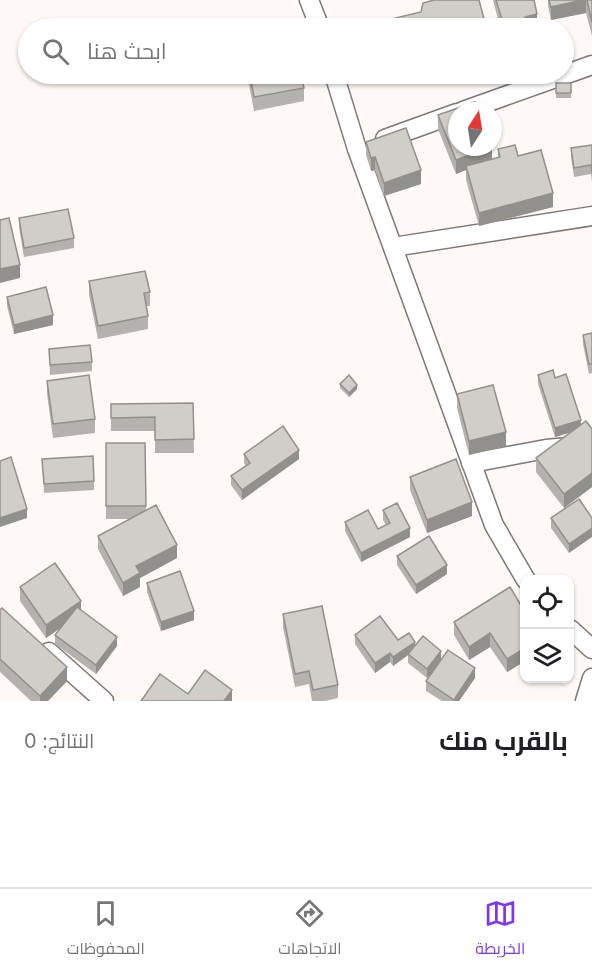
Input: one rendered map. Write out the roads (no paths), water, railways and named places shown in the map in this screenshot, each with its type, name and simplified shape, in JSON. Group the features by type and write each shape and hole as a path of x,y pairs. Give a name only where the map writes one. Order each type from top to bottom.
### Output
{"street":[{"path":"309,0 316,18"},
{"path":"574,71 592,65"},
{"path":"337,84 357,149 494,525 524,575"},
{"path":"488,102 539,84"},
{"path":"357,149 448,116"},
{"path":"393,248 592,216"},
{"path":"471,463 546,448 592,445"},
{"path":"574,633 592,649"},
{"path":"38,643 104,701"},
{"path":"585,701 592,678"},
{"path":"585,701 592,697"}]}
